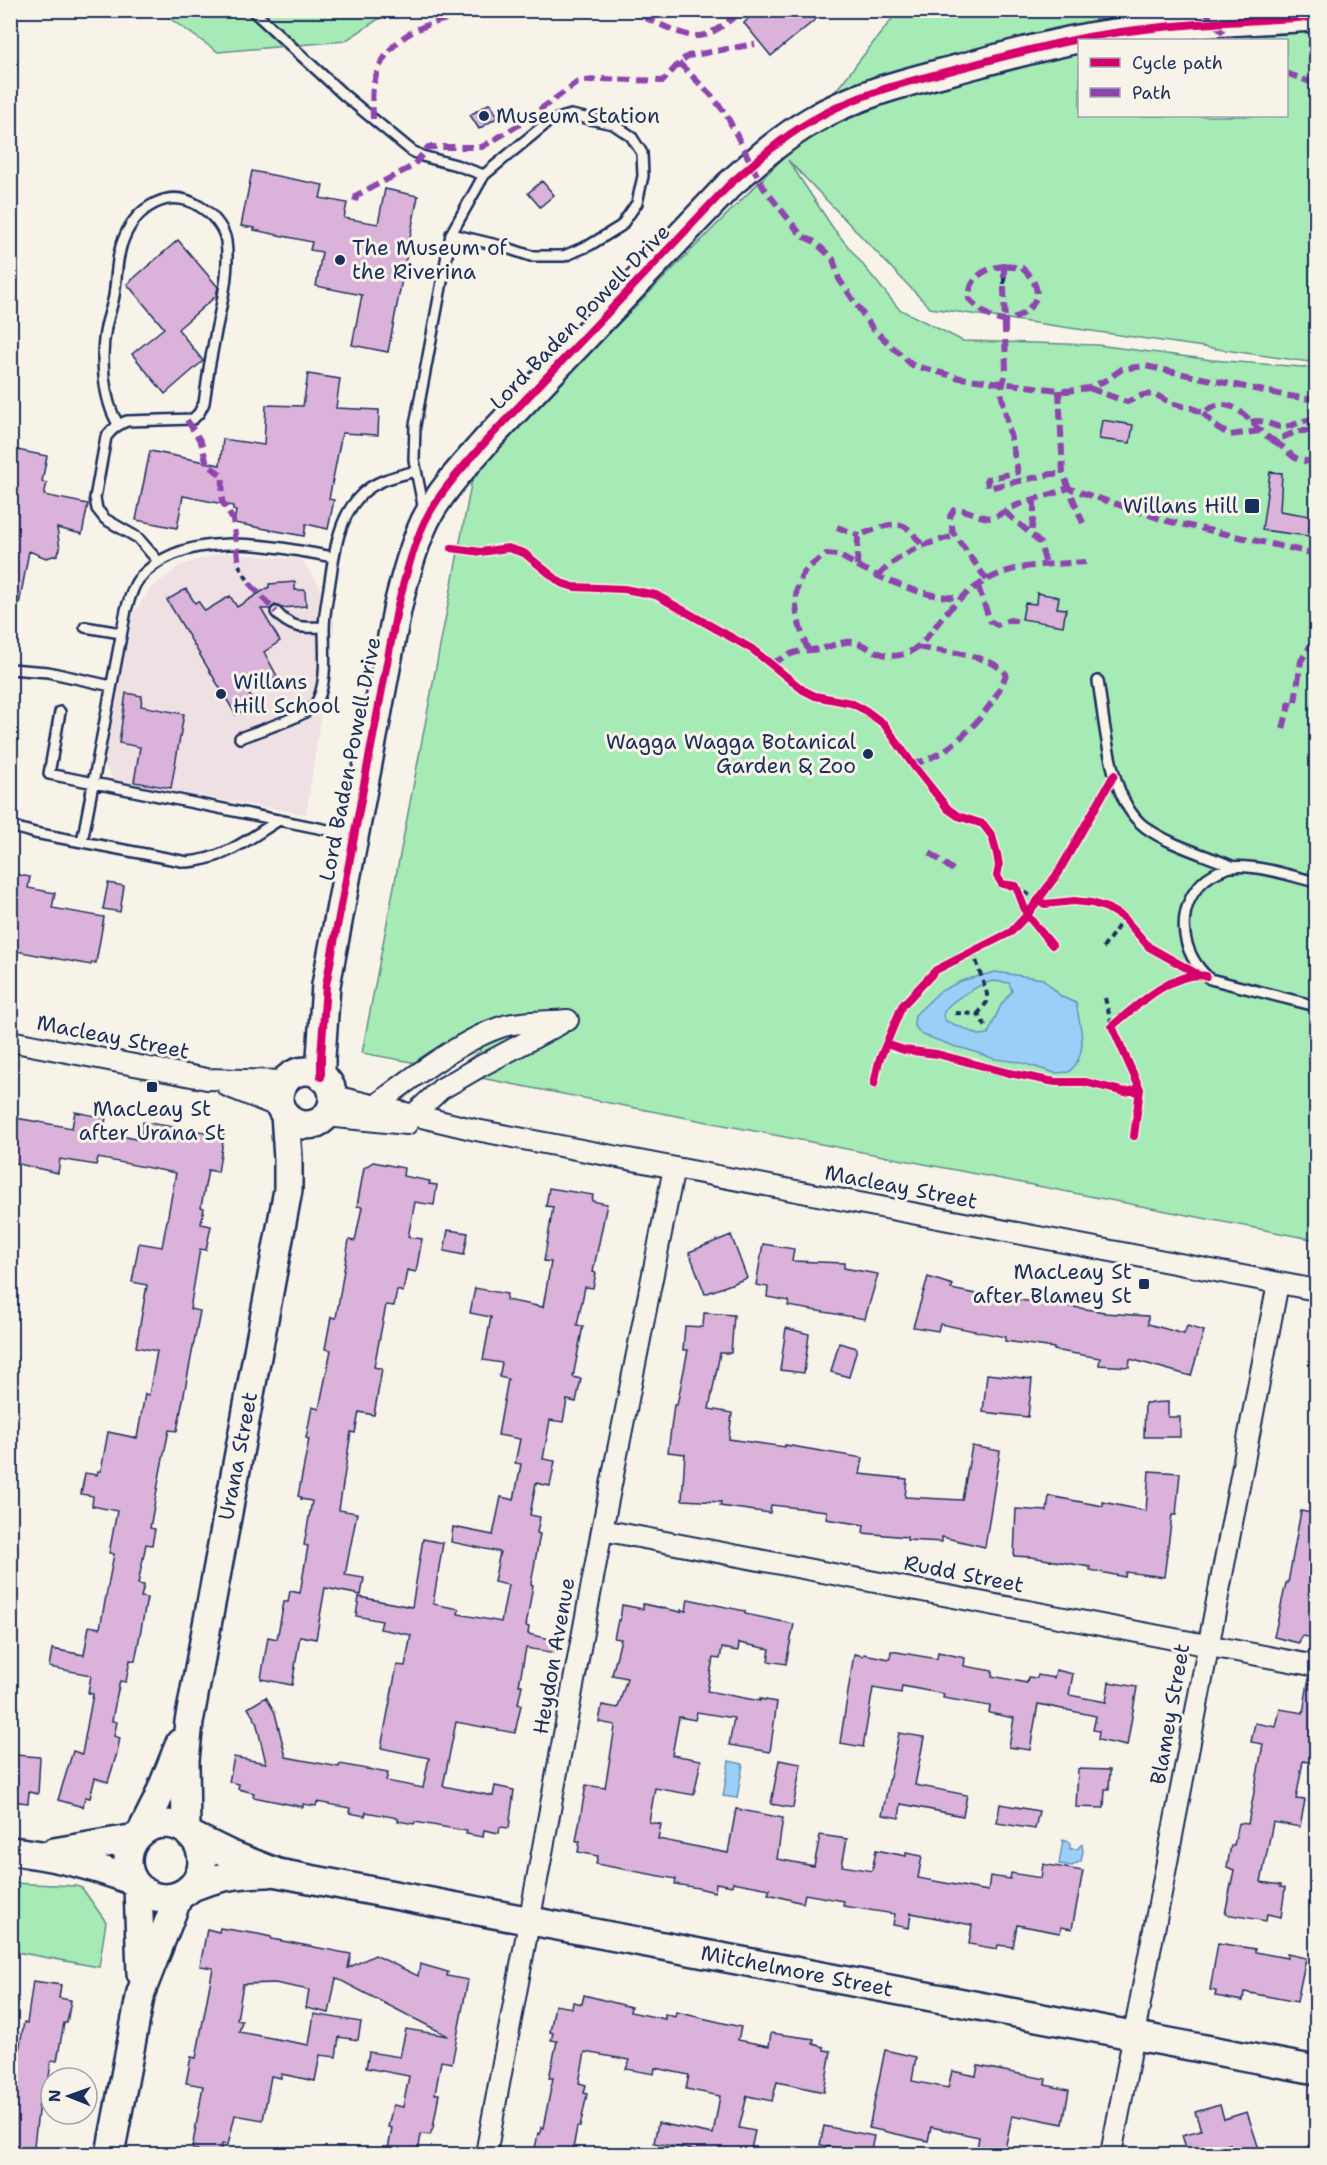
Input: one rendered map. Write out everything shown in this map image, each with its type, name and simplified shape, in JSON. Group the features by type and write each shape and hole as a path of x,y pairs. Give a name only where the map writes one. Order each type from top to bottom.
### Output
{"street":[{"name":"Lord Baden Powell Drive","path":"1083,39 1192,24 1317,17"},
{"name":"Lord Baden Powell Drive","path":"324,1103 321,1057 326,985 397,610 407,568 426,520 454,477 729,185 770,147 812,120 860,97 1038,48 1078,40"},
{"name":"Lord Baden Powell Drive","path":"288,1078 326,985"},
{"path":"375,1106 459,1047 489,1032 505,1025 568,1020 478,1066 441,1089 413,1115"},
{"name":"Macleay Street","path":"10,1041 207,1079 288,1078"},
{"path":"299,1072 312,1072 324,1103 300,1124 284,1111 279,1093 288,1078 299,1072"},
{"name":"Macleay Street","path":"207,1079 284,1111"},
{"name":"Macleay Street","path":"324,1103 375,1106 476,1130"},
{"name":"Macleay Street","path":"324,1103 1317,1290"},
{"name":"Urana Street","path":"288,1190 324,1103"},
{"name":"Urana Street","path":"188,1833 185,1760 189,1722 288,1190 284,1111"},
{"name":"Heydon Avenue","path":"486,2154 602,1530 674,1168"},
{"name":"Blamey Street","path":"1111,2154 1278,1283"},
{"name":"Rudd Street","path":"602,1530 1317,1666"},
{"name":"Urana Street","path":"139,1836 157,1801 189,1722"},
{"path":"110,2154 141,1992 141,1953 136,1884 128,1862 129,1852 139,1836 150,1827 161,1825 178,1827 188,1833 200,1851 202,1862 199,1873 185,1891 141,1992"},
{"name":"Mitchelmore Street","path":"188,1833 229,1854 278,1873 1317,2070"},
{"path":"23,1852 70,1850 139,1836"},
{"path":"23,1852 113,1873 136,1884 148,1895 158,1898 167,1898 185,1891"},
{"name":"Mitchelmore Street","path":"185,1891 207,1880 226,1876 278,1873"}],"lane":[{"path":"252,10 344,95 412,151 484,175"},
{"path":"426,520 414,460 415,425 451,234 484,175 548,122 571,115 613,124 631,136 642,153 643,176 637,203 621,226 581,249 564,256 531,255 451,234"},
{"path":"118,424 110,412 107,400 104,352 105,330 124,238 137,218 153,204 168,197 189,199 205,209 219,225 226,239 225,284 204,403 193,419 127,421 118,424 106,437 94,498 97,509 105,519 138,538 159,561"},
{"path":"240,738 297,716 314,706 322,687 324,627 333,557 341,528 362,493 383,480 416,471"},
{"path":"82,842 121,633 126,610 137,582 159,561 181,552 212,544 279,547 333,557"},
{"path":"276,612 281,618 299,629 324,627"},
{"path":"85,627 121,633"},
{"path":"10,669 48,672 111,686"},
{"path":"1098,681 1114,775 1127,809 1141,824 1159,836 1234,867"},
{"path":"60,712 49,774 354,835"},
{"path":"10,826 187,862 206,860 228,852 279,820"},
{"path":"1317,882 1250,868 1227,868 1213,874 1197,887 1190,901 1183,929 1185,942 1195,964 1210,979 1317,1006"}],"path":[{"path":"1004,278 1004,286"},
{"path":"239,565 250,584"},
{"path":"1013,886 1038,904 1044,892"},
{"path":"1013,886 1024,905"},
{"path":"1103,948 1127,920 1115,913"},
{"path":"964,955 982,946"},
{"path":"973,951 987,994 987,1002 978,1014"},
{"path":"1105,998 1113,1029"},
{"path":"955,1013 978,1014"},
{"path":"978,1014 986,1028"},
{"path":"1113,1029 1120,1020"}],"shaded area":[{"name":"Willans Hill School","path":"222,553 301,559 320,587 335,623 306,814 116,782 104,765 133,614 151,588 181,565"}],"green space":[{"path":"159,11 391,11 345,41 218,52"},
{"name":"Wagga Wagga Botanical Garden & Zoo","path":"898,11 1316,11 1316,363 930,308 788,160 833,228 899,309 963,341 1097,345 1212,360 1316,368 1316,1240 450,1072 480,1051 478,1039 433,1066 362,1053 474,469 785,156"},
{"path":"11,1883 82,1888 106,1922 99,1967 11,1951"}],"water":[{"path":"995,972 1043,979 1062,997 1076,1003 1082,1039 1080,1057 1075,1065 1069,1072 1055,1073 1019,1062 995,1059 921,1034 914,1025 915,1015 939,992 961,981","holes":["994,981 1009,983 1012,991 1001,1005 988,1034 979,1035 946,1021 943,1017 944,1012 952,1003 974,989"]},
{"path":"729,1761 743,1764 737,1798 723,1796"},
{"path":"1063,1840 1070,1843 1070,1849 1077,1849 1082,1844 1081,1861 1072,1866 1059,1864"}],"building":[{"path":"743,10 827,10 771,56 744,23 749,18"},
{"name":"Museum Station","path":"490,103 498,117 479,129 470,115"},
{"name":"The Museum of the Riverina","path":"252,171 323,185 320,198 347,203 344,218 378,224 385,189 418,196 388,352 352,345 362,295 316,286 322,252 310,250 312,242 241,226"},
{"path":"542,181 554,195 540,207 528,193"},
{"path":"178,240 218,287 216,296 178,329 203,361 165,394 132,354 164,328 127,284"},
{"path":"308,374 340,379 336,408 379,410 378,435 342,433 329,499 334,500 328,529 306,524 304,536 234,523 236,511 233,510 233,506 183,496 177,528 136,520 150,451 220,465 223,439 264,445 266,405 303,406"},
{"path":"1102,420 1133,425 1130,443 1099,439"},
{"path":"17,450 47,456 42,482 47,483 44,495 88,504 82,534 57,528 60,549 57,555 46,558 29,551 19,605 10,605 10,456 15,456"},
{"path":"1270,472 1282,473 1280,511 1311,516 1308,536 1262,530"},
{"path":"295,582 295,590 305,590 306,606 281,608 275,605 270,609 261,609 280,641 264,652 277,676 248,693 255,703 236,715 167,600 186,589 195,603 198,601 205,611 230,596 237,607 269,587 269,584"},
{"path":"1037,593 1059,597 1057,608 1066,609 1063,626 1022,619 1025,603 1036,604"},
{"path":"126,693 142,696 141,706 184,714 171,788 134,782 140,747 119,743"},
{"path":"14,874 30,877 28,888 55,893 52,908 104,917 96,963 92,962 91,965 10,950 10,890"},
{"path":"108,883 124,886 120,912 103,909"},
{"path":"75,1112 106,1118 103,1132 140,1140 143,1122 224,1135 218,1172 208,1170 201,1207 204,1208 201,1224 211,1226 206,1250 200,1249 190,1309 200,1311 177,1431 169,1430 161,1468 150,1528 155,1529 152,1545 146,1544 138,1584 144,1585 141,1597 147,1598 135,1661 130,1660 126,1682 120,1681 112,1721 117,1722 114,1736 120,1738 117,1753 108,1782 95,1778 90,1798 85,1797 83,1807 58,1800 73,1751 82,1754 93,1694 88,1693 91,1675 49,1667 52,1649 84,1655 89,1626 100,1628 114,1554 109,1553 117,1511 92,1506 93,1496 81,1494 85,1473 97,1475 98,1471 101,1471 108,1432 137,1438 145,1394 149,1395 157,1351 136,1347 147,1285 132,1282 139,1243 162,1247 176,1173 98,1158 96,1165 60,1159 58,1173 10,1162 10,1117 72,1128"},
{"path":"373,1162 404,1168 403,1176 430,1181 429,1184 437,1185 434,1205 415,1202 408,1237 422,1239 416,1272 407,1270 403,1292 397,1290 394,1306 386,1305 374,1367 382,1369 374,1415 359,1412 355,1433 351,1432 339,1510 357,1513 345,1575 364,1578 361,1595 325,1588 316,1639 300,1636 292,1685 261,1679 268,1637 277,1639 284,1602 288,1602 290,1591 300,1593 308,1546 304,1545 312,1501 301,1499 298,1496 309,1439 306,1438 312,1407 319,1409 331,1350 325,1349 331,1317 336,1318 349,1240 355,1241 362,1207 357,1206 364,1168"},
{"path":"549,1188 593,1195 592,1201 607,1204 593,1272 596,1273 593,1288 585,1287 577,1325 583,1326 573,1377 581,1379 576,1402 567,1400 563,1422 550,1420 543,1459 555,1461 550,1486 536,1483 530,1515 540,1517 537,1533 540,1534 526,1626 529,1627 528,1634 559,1641 556,1653 526,1648 519,1685 522,1685 518,1704 521,1705 515,1733 456,1722 443,1786 493,1796 495,1786 514,1790 509,1828 500,1827 499,1833 484,1830 483,1837 466,1834 467,1831 398,1821 398,1818 366,1812 365,1816 349,1813 350,1808 317,1802 316,1806 303,1804 303,1807 253,1797 254,1793 238,1789 239,1784 229,1782 234,1757 266,1763 256,1721 248,1708 266,1697 275,1713 286,1757 388,1773 386,1781 423,1788 429,1758 381,1748 397,1665 405,1666 411,1635 380,1629 382,1621 356,1616 359,1597 412,1607 423,1539 443,1543 433,1604 459,1609 458,1614 501,1622 508,1585 494,1582 500,1552 451,1542 453,1527 493,1535 501,1497 514,1500 521,1464 515,1463 520,1439 498,1435 508,1379 499,1377 502,1363 483,1360 491,1317 470,1313 475,1288 507,1294 506,1300 543,1307 551,1262 544,1261 553,1207 546,1206"},
{"path":"448,1230 468,1233 464,1255 444,1251"},
{"path":"731,1235 747,1278 705,1294 689,1252"},
{"path":"763,1244 794,1249 792,1261 844,1263 844,1268 878,1274 865,1319 788,1306 789,1301 767,1297 768,1287 756,1285"},
{"path":"928,1277 953,1285 951,1289 1011,1301 1011,1299 1104,1313 1148,1316 1148,1324 1184,1334 1187,1326 1204,1331 1191,1376 1130,1359 1129,1367 1099,1365 1100,1358 1005,1341 1005,1337 940,1324 938,1331 913,1327"},
{"path":"704,1313 734,1315 731,1353 720,1353 709,1409 732,1413 729,1439 785,1447 785,1445 863,1458 860,1474 907,1479 905,1497 962,1500 972,1446 1000,1451 985,1547 942,1537 942,1542 907,1540 907,1537 863,1533 864,1525 826,1519 827,1511 771,1505 770,1513 720,1506 721,1502 682,1500 685,1454 668,1452 674,1405 677,1405 688,1350 683,1350 685,1326 703,1327"},
{"path":"786,1328 809,1334 804,1373 780,1370"},
{"path":"839,1343 857,1348 849,1377 831,1372"},
{"path":"987,1374 1032,1379 1028,1417 983,1412"},
{"path":"1168,1402 1168,1417 1180,1417 1180,1437 1144,1437 1145,1403"},
{"path":"1149,1471 1180,1473 1176,1515 1172,1515 1164,1577 1126,1572 1125,1577 1090,1570 1090,1567 1014,1556 1016,1509 1047,1511 1049,1496 1103,1506 1103,1502 1146,1511"},
{"path":"1301,1511 1317,1514 1317,1638 1301,1636 1299,1643 1274,1637 1286,1583 1288,1583"},
{"path":"688,1599 794,1624 786,1664 768,1661 770,1649 739,1643 738,1651 722,1648 720,1659 713,1658 707,1691 777,1702 770,1752 729,1745 734,1718 697,1712 695,1720 679,1717 672,1755 701,1760 694,1795 655,1788 649,1822 661,1824 658,1839 728,1853 736,1809 783,1818 777,1859 814,1866 820,1835 847,1839 842,1866 872,1871 876,1850 906,1856 906,1853 922,1856 918,1878 988,1891 990,1876 1010,1879 1011,1873 1041,1878 1043,1864 1083,1871 1072,1929 1061,1927 1060,1933 1017,1925 1013,1947 998,1945 997,1949 969,1944 972,1925 911,1913 909,1928 893,1925 895,1914 843,1906 844,1901 805,1894 803,1903 768,1894 770,1889 733,1882 732,1886 716,1883 715,1892 675,1884 676,1879 596,1864 598,1856 578,1852 580,1841 576,1841 586,1785 605,1788 615,1727 615,1725 599,1722 602,1705 618,1708 627,1678 612,1675 621,1639 614,1638 618,1620 620,1621 622,1605 643,1609 643,1604 681,1612 681,1610 686,1611"},
{"path":"891,1651 937,1659 938,1652 965,1658 964,1666 993,1671 992,1676 1027,1683 1028,1677 1037,1678 1038,1675 1054,1678 1056,1670 1073,1674 1069,1695 1106,1702 1109,1682 1137,1687 1127,1746 1098,1740 1099,1731 1093,1730 1096,1716 1038,1704 1030,1750 1009,1747 1014,1718 989,1713 990,1706 943,1698 944,1694 902,1686 901,1693 873,1688 863,1747 840,1743 854,1654 890,1659"},
{"path":"1308,1683 1317,1684 1317,1764 1303,1761 1296,1799 1305,1800 1300,1827 1273,1822 1261,1882 1281,1885 1280,1887 1285,1888 1281,1917 1267,1914 1266,1921 1225,1914 1234,1870 1227,1867 1231,1845 1234,1845 1239,1823 1248,1824 1263,1744 1251,1742 1255,1723 1276,1727 1280,1709 1303,1713"},
{"path":"899,1733 924,1737 915,1785 967,1795 963,1816 901,1804 899,1818 882,1815"},
{"path":"15,1755 40,1757 38,1794 29,1792 28,1803 10,1801 10,1766 14,1766"},
{"path":"779,1760 801,1764 793,1808 771,1804"},
{"path":"1078,1769 1110,1770 1109,1789 1105,1789 1104,1808 1076,1807"},
{"path":"1000,1804 1039,1811 1035,1829 997,1823"},
{"path":"220,1928 351,1954 348,1968 375,1955 418,1976 420,1964 448,1972 447,1976 468,1980 452,2063 441,2061 435,2094 439,2094 433,2128 430,2135 421,2134 418,2154 387,2154 392,2128 388,2127 393,2105 403,2107 409,2076 366,2068 369,2052 400,2057 406,2029 448,2036 336,1978 329,2013 306,2008 309,1990 275,1983 243,1984 237,2020 242,2021 239,2032 309,2045 314,2014 361,2022 358,2040 339,2037 336,2057 320,2055 315,2081 281,2074 281,2078 271,2076 263,2120 235,2115 228,2145 222,2144 220,2154 197,2154 198,2150 192,2149 203,2086 186,2083 191,2057 196,2058 213,1968 200,1966 207,1929 219,1932"},
{"path":"1218,1943 1255,1949 1255,1952 1287,1958 1287,1954 1306,1958 1297,2002 1244,1992 1243,2001 1215,1996 1216,1991 1210,1990"},
{"path":"33,1981 61,1985 59,1998 71,2000 57,2061 51,2060 50,2066 39,2066 39,2103 33,2154 10,2154 12,2067 16,2068 24,2022 27,2023"},
{"path":"584,1995 631,2007 630,2012 665,2019 665,2014 675,2017 676,2012 741,2027 738,2040 769,2046 771,2033 814,2039 813,2044 831,2051 824,2092 777,2082 772,2101 747,2096 739,2128 755,2131 750,2154 717,2154 654,2143 658,2123 713,2134 720,2096 686,2089 689,2075 655,2068 654,2074 626,2069 630,2060 585,2052 579,2083 586,2085 584,2093 587,2094 572,2154 534,2154 538,2133 540,2134 541,2127 543,2128 553,2078 549,2078 557,2041 551,2040 553,2033 550,2032 555,2005 572,2008 573,2002 582,2004"},
{"path":"885,2050 916,2057 912,2081 948,2088 952,2071 976,2076 978,2066 1046,2079 1045,2085 1069,2090 1063,2124 1012,2116 1004,2154 976,2154 979,2137 931,2127 928,2141 869,2128"},
{"path":"1220,2105 1224,2119 1247,2112 1259,2149 1233,2154 1230,2144 1188,2154 1182,2135 1201,2130 1195,2112"},
{"path":"824,2126 874,2136 870,2154 820,2145"}],"marked path":[{"path":"373,119 374,83 382,62 394,46 409,34 427,25 467,15 509,10"},
{"path":"628,10 673,30 698,36 715,30 742,10"},
{"path":"1205,10 1212,22 1230,39"},
{"path":"355,201 357,195 413,166 428,147 482,147 517,126 578,82 601,79 663,81 688,56 755,44"},
{"path":"679,63 712,96 726,114 763,187 802,236 815,242 833,259 839,279 873,329 912,365 960,378 1067,391 1089,388 1122,369 1145,366 1316,400"},
{"path":"1288,74 1316,84"},
{"path":"1004,266 1022,268 1032,279 1037,291 1034,303 1029,308 1016,318 1005,321 990,316 969,299 972,285 979,275 990,269 1004,266"},
{"path":"1004,266 1004,278"},
{"path":"1004,286 1006,372 1001,392 1018,472 987,479 988,488 1051,474 1063,474"},
{"path":"1089,388 1127,402 1143,395 1154,394 1174,404 1203,413 1215,406 1234,407 1274,441 1298,431 1316,431"},
{"path":"1059,390 1063,474 1083,523"},
{"path":"1203,413 1218,428 1230,435 1259,431"},
{"path":"187,420 201,442 207,464 223,476 222,501 233,520 239,565"},
{"path":"1251,422 1261,421 1284,427 1308,420 1316,421"},
{"path":"1274,441 1296,458 1316,461"},
{"path":"987,580 953,532 950,516 954,510 963,510 990,518 1018,505 1068,488 1167,521 1316,554"},
{"path":"1034,500 1031,534 1040,543 1046,565"},
{"path":"1005,512 1031,534"},
{"path":"857,566 858,537 887,525 905,526 922,545"},
{"path":"837,527 860,536"},
{"path":"878,576 904,555 934,542 956,536"},
{"path":"808,650 797,611 797,591 804,573 826,554 838,555 868,571 913,590 962,598"},
{"path":"772,663 800,651 846,642 860,644 888,656 907,653 923,641 945,614 962,598 993,577 1026,567 1086,562"},
{"path":"250,584 276,612"},
{"path":"978,586 990,621 997,625 1010,620 1020,622"},
{"path":"1295,702 1301,661 1315,638"},
{"path":"913,765 944,751 966,733 990,705 1006,674 998,667 977,658 916,647"},
{"path":"1283,729 1290,701"},
{"path":"930,853 953,870"}],"cycle path":[{"path":"321,1077 326,985 402,587 416,542 431,510 453,479 487,440 729,185 779,143 828,112 864,96 901,84 1077,39 1177,26 1316,17"},
{"path":"452,548 481,552 508,548 524,553 561,583 574,587 624,589 656,595 752,649 803,690 815,696 851,703 865,710 884,724 948,809 958,816 983,824 992,836 997,854 999,866 997,876 1002,884 1016,886 1027,915 1052,945"},
{"path":"874,1084 879,1061 902,1006 936,970 1011,932 1027,915 1058,873 1114,775"},
{"path":"1038,901 1045,904 1074,901 1107,908 1124,918 1149,947 1197,974"},
{"path":"1134,1136 1140,1089 1112,1026 1143,1000 1168,984 1194,975 1206,976"},
{"path":"886,1044 904,1050 937,1054 1009,1073 1055,1082 1085,1082 1125,1092 1140,1089"}],"place":[{"name":"Museum Station","path":"484,116"},
{"name":"The Museum of the Riverina","path":"340,260"},
{"name":"Willans Hill","path":"1252,506"},
{"name":"Willans Hill School","path":"221,694"},
{"name":"Wagga Wagga Botanical Garden & Zoo","path":"868,754"},
{"name":"MacLeay St after Urana St","path":"152,1087"},
{"name":"MacLeay St after Blamey St","path":"1144,1284"}]}
